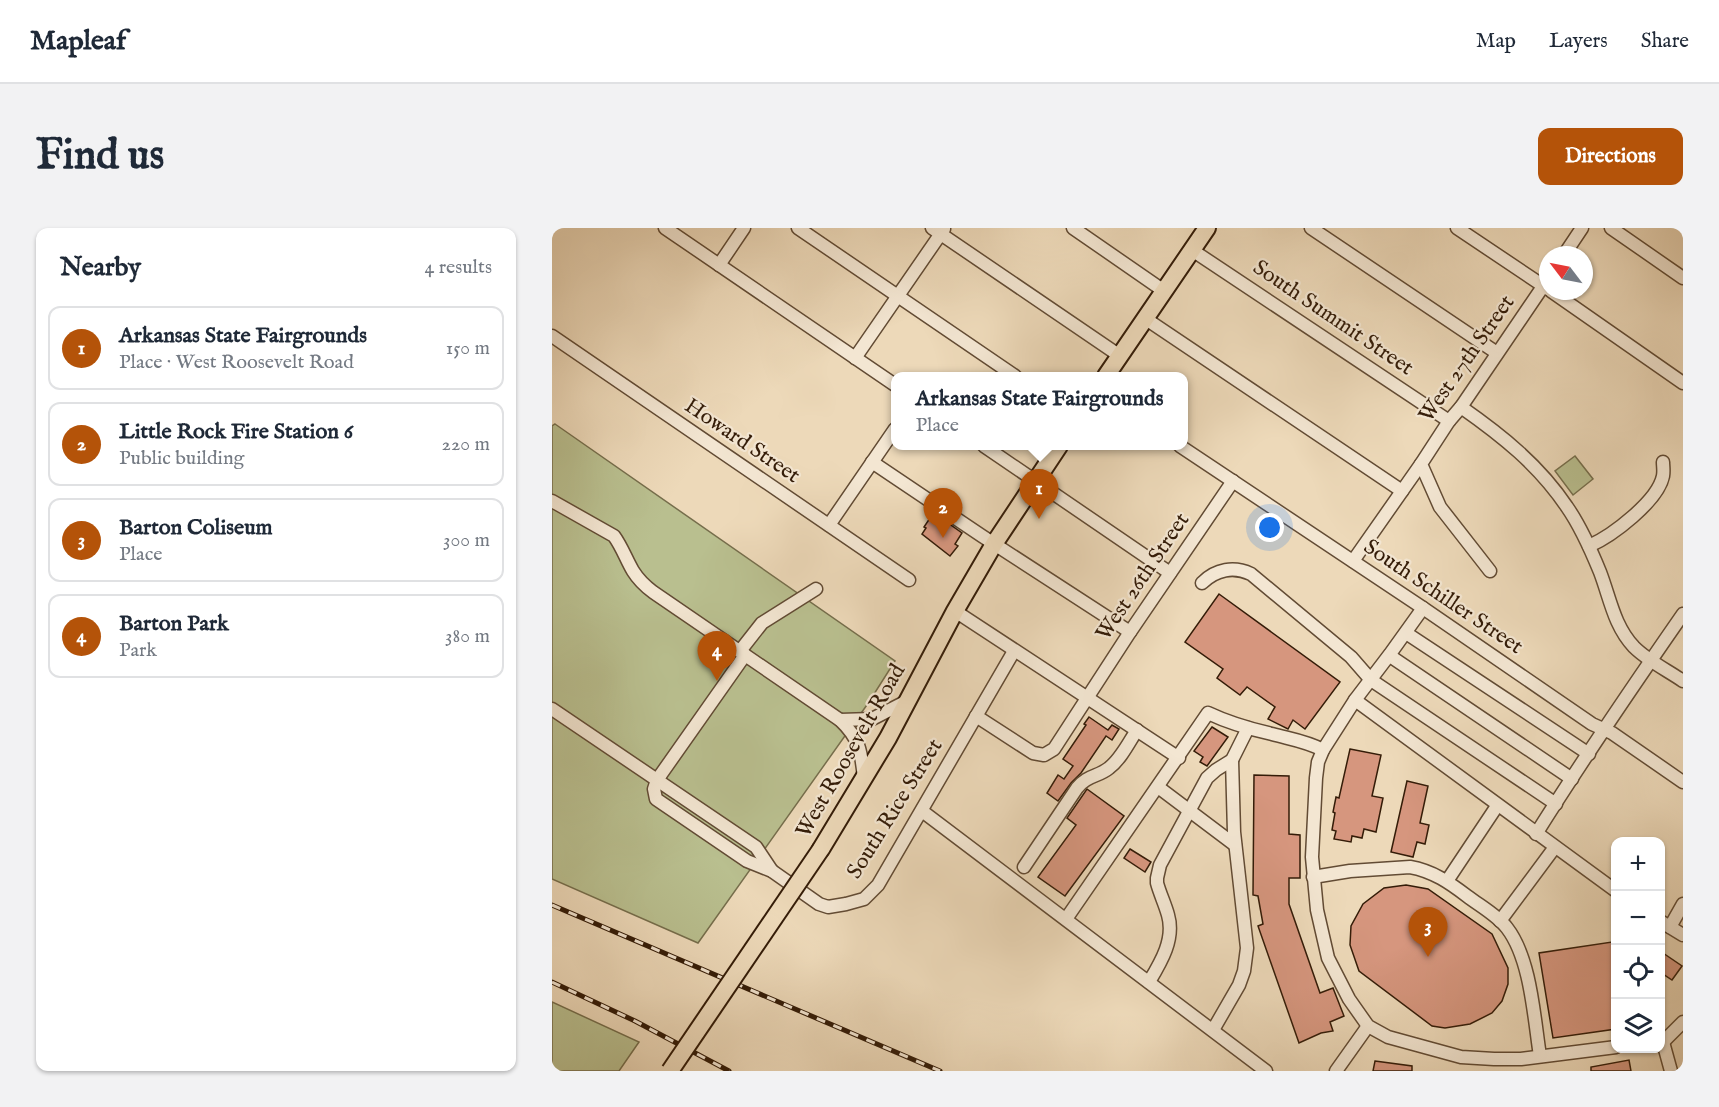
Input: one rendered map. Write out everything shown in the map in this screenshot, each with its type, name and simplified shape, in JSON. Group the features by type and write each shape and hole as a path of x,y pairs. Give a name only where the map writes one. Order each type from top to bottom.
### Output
{"main road":[{"path":"1109,372 1206,228"},
{"name":"West Roosevelt Road","path":"670,1071 821,849 910,699 955,611 994,544 1056,450"}],"street":[{"path":"664,228 891,383"},
{"path":"718,265 744,228"},
{"path":"798,228 1008,372"},
{"path":"1073,228 1164,291"},
{"path":"1311,228 1497,353"},
{"path":"1457,228 1539,280"},
{"path":"1570,246 1582,228"},
{"path":"1611,228 1683,278"},
{"path":"855,358 939,230 1120,357"},
{"name":"South Summit Street","path":"1192,250 1449,422"},
{"name":"West 27th Street","path":"1353,561 1497,353 1539,298"},
{"path":"1567,300 1683,383"},
{"path":"1146,319 1402,491"},
{"name":"Howard Street","path":"552,336 909,580"},
{"path":"1461,407 1504,439 1538,470 1567,507 1589,546 1620,628 1634,647 1683,681"},
{"path":"829,525 891,435"},
{"path":"990,450 1170,573"},
{"name":"South Schiller Street","path":"1186,450 1683,782"},
{"path":"872,462 1130,632"},
{"path":"1589,546 1626,523 1652,496 1663,477 1662,462"},
{"path":"1421,464 1440,507 1490,572"},
{"name":"West 26th Street","path":"976,717 1033,753 1044,755 1054,749 1233,481"},
{"path":"552,501 614,536 633,571 644,585 840,720 858,741 864,779"},
{"path":"1202,583 1212,575 1226,570 1239,569 1251,574 1351,657 1371,680 1556,804"},
{"path":"657,780 762,623 816,589"},
{"path":"1424,608 1354,700 1318,762 1312,857 1313,877 1317,910 1328,958 1349,999 1368,1026 1388,1037 1461,1057 1521,1059 1611,1048"},
{"path":"955,611 1179,758"},
{"path":"1536,834 1589,754 1602,730 1683,614"},
{"path":"1406,633 1589,754"},
{"name":"South Rice Street","path":"552,710 756,847 772,871 810,899 828,908 864,899 878,885 1014,651"},
{"path":"1389,656 1572,779"},
{"path":"840,720 872,719 910,699"},
{"path":"1354,700 1611,887"},
{"path":"1066,919 1208,713 1227,722 1306,742 1323,750"},
{"path":"1213,1030 1239,985 1244,971 1247,948 1235,845 1232,760 1248,728"},
{"path":"1024,867 1077,788 1083,781 1111,767 1137,730"},
{"path":"1149,982 1164,956 1169,932 1168,916 1157,883 1158,873 1166,852 1207,778 1232,760"},
{"path":"1158,787 1235,845"},
{"path":"1447,881 1497,806"},
{"path":"922,811 1266,1071"},
{"path":"1500,921 1554,847"},
{"path":"1313,877 1350,871 1410,867 1427,871 1447,881 1500,921 1513,937 1525,969 1540,1056"},
{"path":"1683,904 1665,924 1683,935"},
{"path":"1665,1039 1683,1022"},
{"path":"1336,1071 1368,1026"},
{"path":"1665,1052 1671,1071"}],"green space":[{"path":"555,424 895,661 869,702 698,943 552,879 552,426"},
{"path":"1575,456 1593,479 1573,495 1555,471"},
{"path":"552,1002 639,1042 619,1071 552,1071"}],"building":[{"path":"932,515 936,518 938,516 962,533 955,544 958,546 950,556 922,534"},
{"path":"1219,594 1340,682 1305,729 1293,720 1288,729 1268,719 1275,707 1247,687 1240,695 1217,678 1223,669 1185,642"},
{"path":"1089,717 1108,730 1112,725 1119,729 1112,740 1106,736 1081,773 1058,801 1047,793 1058,775 1064,779 1073,766 1063,759"},
{"path":"1212,727 1228,737 1207,766 1200,762 1203,757 1194,751"},
{"path":"1350,749 1381,755 1372,796 1383,798 1376,832 1364,829 1362,838 1352,836 1351,842 1334,839 1336,831 1332,830 1336,797 1339,798"},
{"path":"1254,775 1289,776 1289,834 1300,835 1300,878 1289,878 1289,904 1320,993 1333,988 1344,1016 1330,1022 1333,1031 1321,1033 1299,1043 1258,926 1263,924 1258,896 1253,895"},
{"path":"1407,781 1428,786 1420,823 1429,825 1425,844 1417,842 1413,857 1391,852"},
{"path":"1087,789 1124,816 1065,896 1038,877 1076,825 1067,818"},
{"path":"1130,849 1151,862 1145,872 1124,858"},
{"path":"1406,885 1428,889 1492,934 1508,968 1508,984 1502,1001 1492,1013 1470,1024 1445,1028 1432,1026 1359,971 1350,945 1351,926 1363,904 1384,888"},
{"path":"1611,942 1611,1030 1553,1038 1539,953"},
{"path":"1665,954 1682,966 1672,980 1665,975"},
{"path":"1629,1060 1631,1071 1591,1071 1591,1067"},
{"path":"1375,1061 1412,1066 1412,1071 1373,1071"}],"railway":[{"path":"552,905 940,1071"},
{"path":"552,982 635,1021 729,1071"}],"place":[{"name":"Arkansas State Fairgrounds","path":"1039,519"},
{"name":"Little Rock Fire Station 6","path":"943,538"},
{"name":"Barton Park","path":"717,681"},
{"name":"Barton Coliseum","path":"1428,957"}]}
